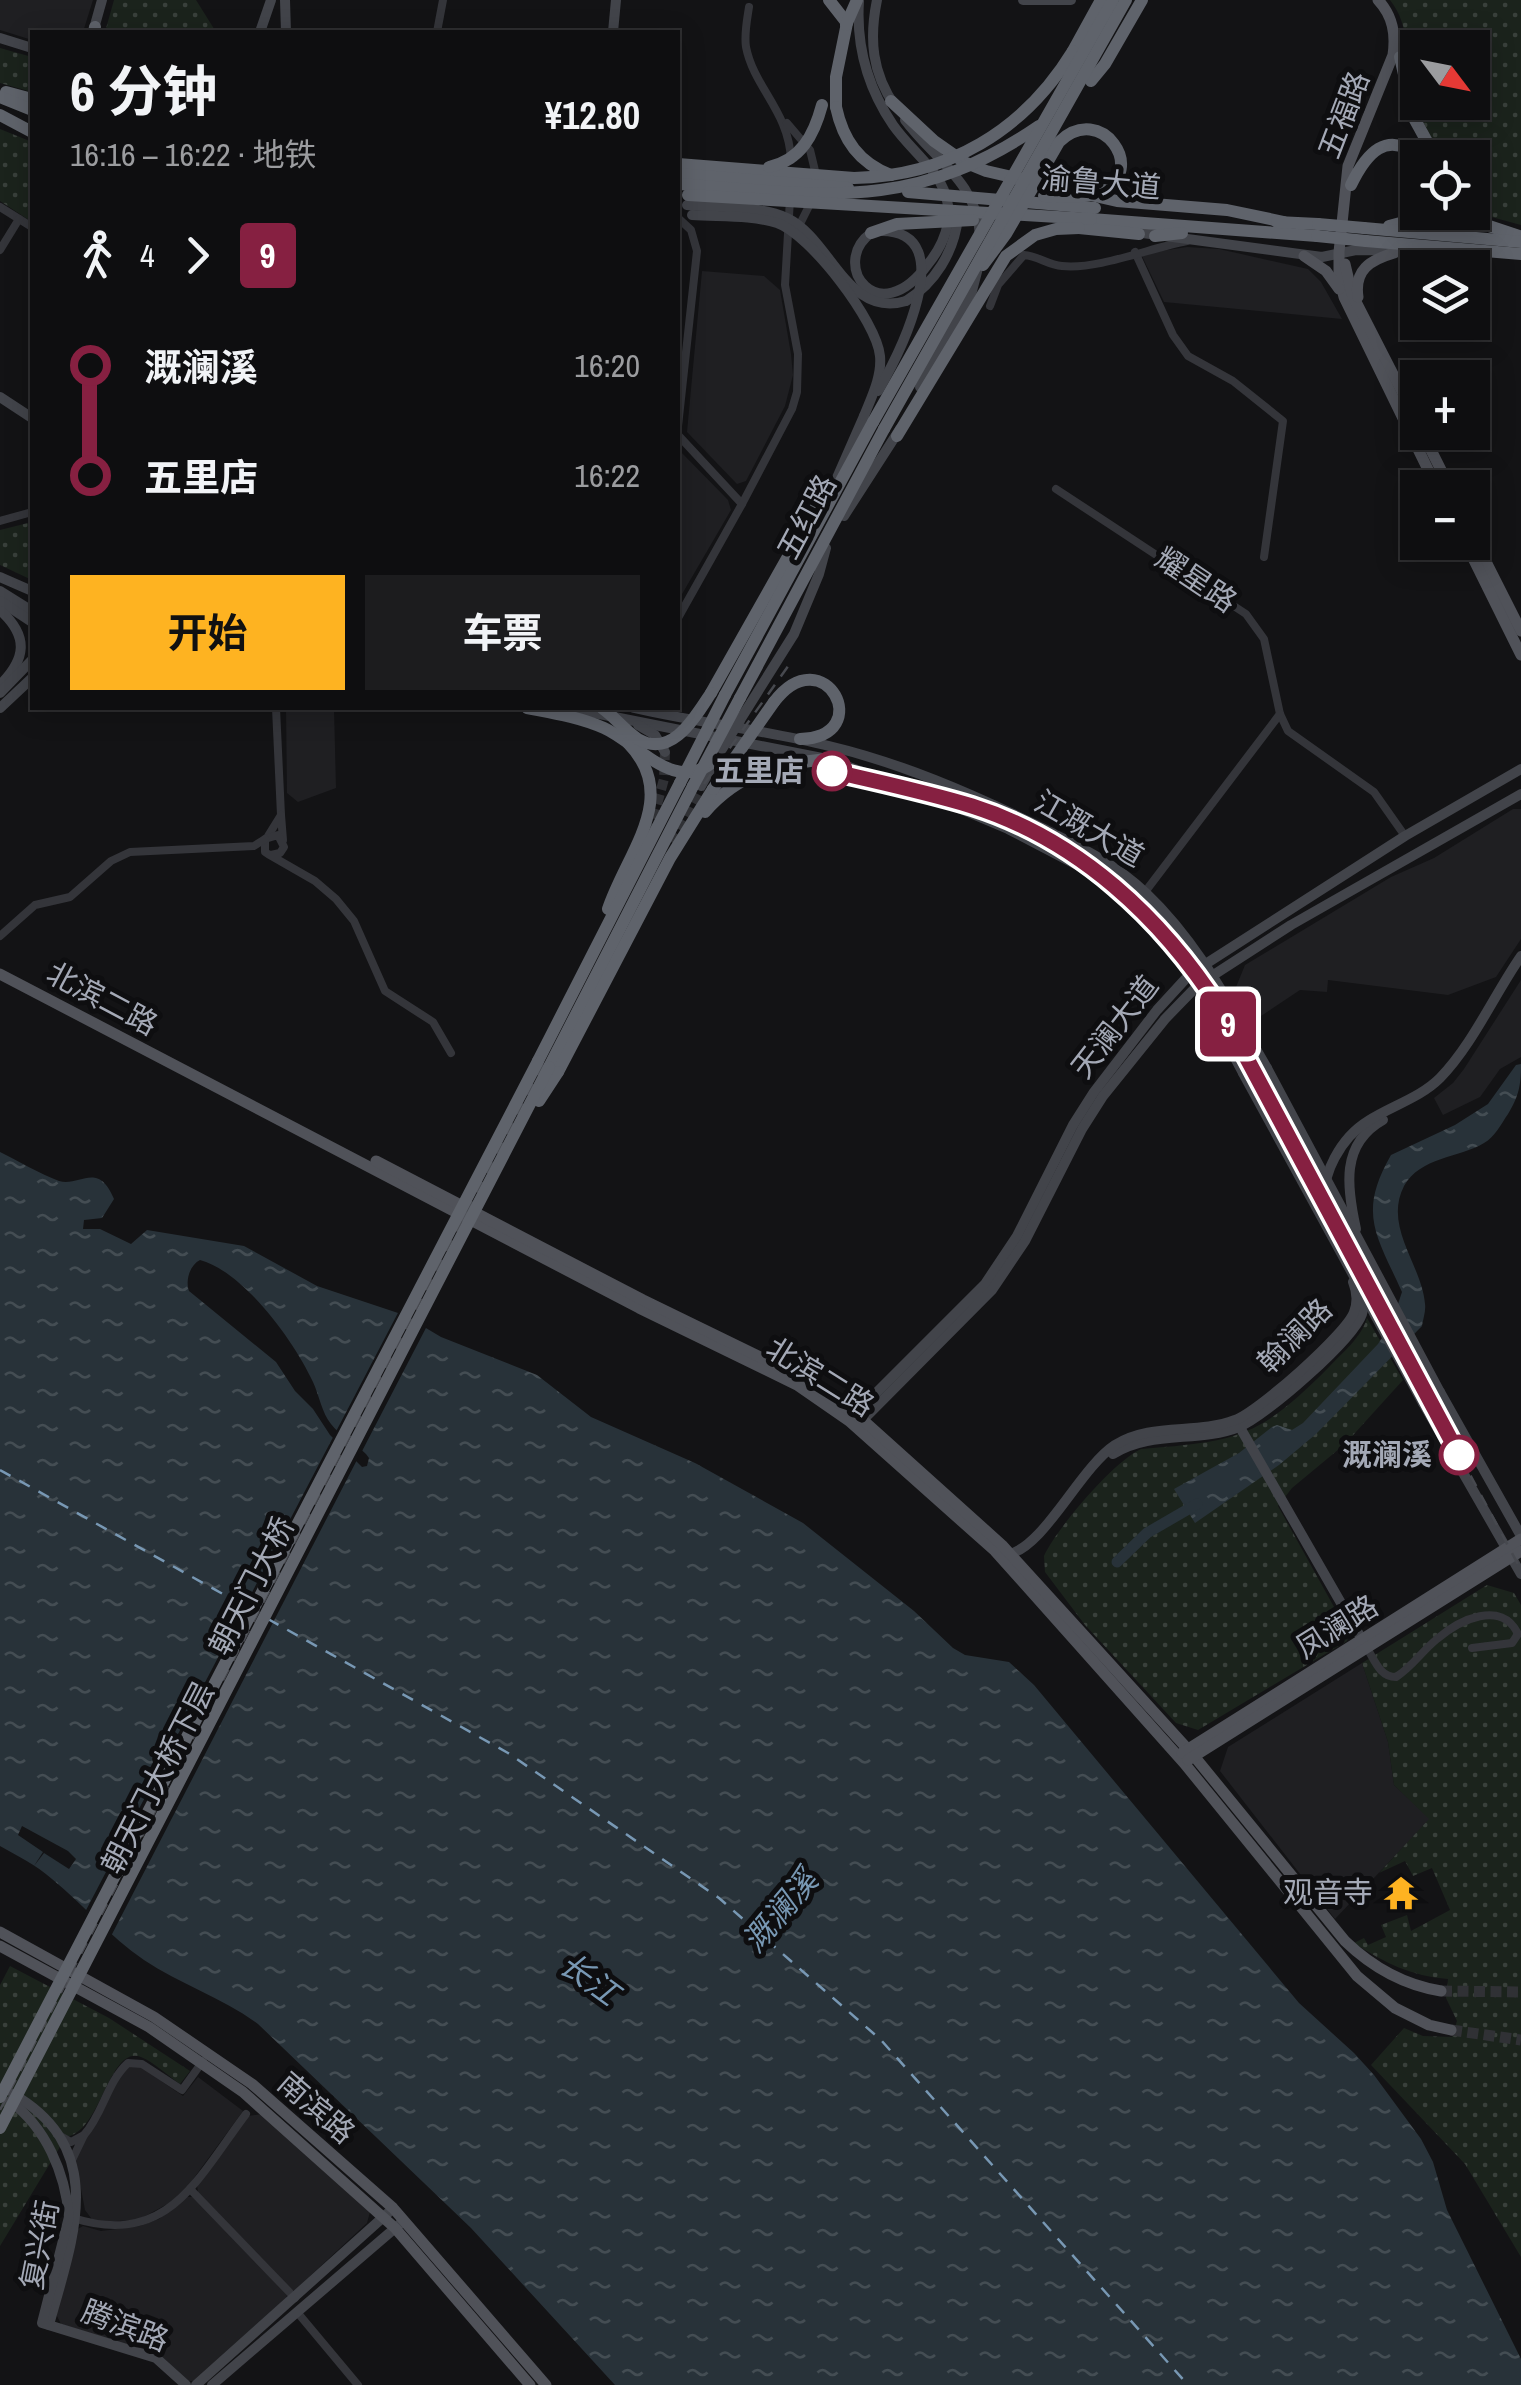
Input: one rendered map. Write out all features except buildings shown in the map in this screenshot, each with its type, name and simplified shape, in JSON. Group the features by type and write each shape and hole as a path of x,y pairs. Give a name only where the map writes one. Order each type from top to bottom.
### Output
{"highway":[{"path":"829,0 847,23"},
{"path":"748,170 782,164 811,137 829,106 847,23 858,0"},
{"path":"680,164 882,178 936,166 977,147 1020,117 1050,86 1101,0"},
{"name":"五红路","path":"546,1066 595,950 697,786 718,694 1113,0"},
{"name":"五红路","path":"546,1066 842,505 874,422 968,290 1126,0"},
{"path":"680,184 835,196 943,182 1052,117 1105,64 1142,0"},
{"path":"0,94 30,100"},
{"path":"0,94 30,109"},
{"path":"891,100 934,142 986,171 1117,201 1227,210 1284,222"},
{"path":"829,106 862,158 888,174 943,182"},
{"path":"0,113 30,121"},
{"path":"0,113 30,131"},
{"path":"968,290 1006,234 1024,204 1032,189 1040,174 1068,133 1080,128 1092,130 1108,137 1119,152 1117,178 1105,190 1090,195 1041,196 1021,196 982,198"},
{"path":"1348,189 1363,162 1376,149 1400,147"},
{"name":"渝鲁大道","path":"680,174 982,198 1093,213 1284,222 1317,230"},
{"name":"渝鲁大道","path":"682,207 1051,218 1093,213 1106,220 1212,230 1317,230 1521,239"},
{"path":"872,233 897,224 1051,218"},
{"path":"1369,233 1400,223"},
{"path":"1490,226 1521,239"},
{"path":"898,436 1006,256 1035,235 1056,229 1139,234"},
{"path":"1151,242 1212,230"},
{"name":"渝鲁大道","path":"1369,233 1466,250"},
{"name":"渝鲁大道","path":"1490,252 1521,254"},
{"path":"604,710 633,735 656,744 681,734 718,694 847,450"},
{"path":"824,552 842,505 869,474"},
{"path":"795,544 827,504"},
{"path":"670,858 697,786 793,682 804,678 825,684 834,692 840,711 834,728 819,739 800,740"},
{"path":"536,710 588,722 628,742 667,769 698,771 719,755"},
{"path":"595,950 614,893 648,820 652,799 646,766 628,742"},
{"path":"546,1066 670,858 713,804 748,776 790,763 827,759"},
{"name":"朝天门大桥","path":"0,2128 546,1066"},
{"name":"朝天门大桥","path":"0,2092 546,1066"}],"main road":[{"path":"94,30 102,0"},
{"path":"261,30 271,0"},
{"path":"285,0 286,30"},
{"path":"613,30 616,0"},
{"path":"858,0 858,39 864,66"},
{"path":"697,786 794,634 824,552 869,474 898,436 968,290 981,247 968,188 891,100 881,80 872,44 876,0"},
{"path":"1024,0 1071,0"},
{"name":"五福路","path":"1382,0 1400,30"},
{"name":"五福路","path":"1341,252 1354,148 1393,56 1394,30 1382,0"},
{"path":"847,23 894,126 943,182"},
{"path":"0,38 30,47"},
{"name":"五福路","path":"1348,189 1400,58"},
{"path":"682,207 766,212 789,219 808,233 860,295 882,304 906,301 928,283 958,217 943,182 938,156"},
{"path":"682,207 776,223 807,243 874,334 880,359 874,422"},
{"name":"渝鲁大道","path":"1106,220 1151,242 1188,240 1322,257 1341,252 1400,252"},
{"path":"827,504 847,450 874,422 916,306 922,270 918,252 906,238 890,231 872,233 863,239 855,257 858,276 862,284 885,295 901,292 910,285 942,254"},
{"path":"1341,252 1339,277 1344,297"},
{"path":"1341,252 1349,285 1400,389"},
{"path":"1371,334 1357,295 1357,280 1369,262 1394,252"},
{"path":"1304,256 1326,271 1344,297 1428,470"},
{"path":"0,398 30,417"},
{"path":"1473,560 1521,655"},
{"path":"1485,560 1521,631"},
{"path":"0,577 30,588"},
{"path":"0,592 30,610"},
{"path":"0,607 30,624"},
{"path":"0,607 16,625 21,643 19,660 0,685"},
{"path":"0,693 30,662"},
{"path":"0,708 30,681"},
{"name":"江溉大道","path":"579,710 827,759 1008,829 1081,867 1132,907 1198,984 1242,1073 1423,1403 1513,1552 1521,1574"},
{"name":"江溉大道","path":"657,710 800,740 917,772 1090,852 1145,892 1176,925 1212,974 1267,1068 1521,1538"},
{"path":"628,720 656,735 665,752"},
{"name":"天澜大道","path":"856,1420 985,1284 1017,1236 1094,1092 1190,974 1406,836 1521,769"},
{"name":"天澜大道","path":"856,1420 992,1290 1025,1241 1103,1096 1198,984 1290,925 1521,794"},
{"name":"翰澜路","path":"1009,1554 1029,1545 1085,1474 1112,1447 1136,1434 1238,1423 1345,1328 1355,1311 1356,1288 1326,1204 1329,1172 1342,1146 1368,1121 1422,1092 1444,1074 1521,956"},
{"name":"北滨二路","path":"0,965 643,1300 801,1377 1009,1554 1356,1952 1395,1977 1442,1990"},
{"name":"翰澜路","path":"1026,1574 1033,1548 1090,1477 1116,1452 1139,1441 1211,1434 1238,1423 1282,1398 1351,1332 1362,1313 1363,1261 1347,1189 1358,1142 1372,1126 1425,1097 1449,1077 1521,966"},
{"name":"北滨二路","path":"0,974 639,1308 797,1385 856,1420 996,1551 1186,1756 1343,1960 1369,1988 1429,2025 1451,2030"},
{"name":"朝天门大桥下层","path":"0,2137 546,1066"},
{"path":"1238,1423 1365,1645"},
{"name":"凤澜路","path":"1186,1756 1513,1552 1521,1538"},
{"name":"南滨路","path":"0,1932 154,2016 388,2212"},
{"name":"南滨路","path":"0,1946 252,2084 400,2224 546,2385"},
{"name":"复兴街","path":"0,2092 37,2110 56,2130 72,2166 73,2218 46,2324"},
{"name":"复兴街","path":"0,2092 30,2119 48,2146 60,2171 73,2218"},
{"path":"60,2171 66,2176 72,2166"},
{"path":"295,2298 388,2212"},
{"path":"212,2385 400,2224"},
{"name":"南滨路","path":"400,2224 530,2385"},
{"path":"196,2385 316,2281 320,2288 310,2301"},
{"name":"腾滨路","path":"46,2324 156,2358 181,2382"}],"street":[{"path":"438,30 443,0"},
{"path":"749,7 745,32 749,57 782,117 810,150 817,179 812,200 789,249 786,267"},
{"path":"680,614 742,504 798,392 798,354 788,311 786,267 792,180 790,143 782,117"},
{"path":"0,207 30,226"},
{"path":"680,407 697,250 682,207"},
{"path":"0,250 19,219"},
{"path":"990,306 998,286 1024,255 1057,266 1092,265 1135,252 1151,242"},
{"path":"1135,252 1173,334 1188,356 1233,382 1283,421 1264,557"},
{"path":"680,438 742,504"},
{"name":"耀星路","path":"1056,489 1246,614 1264,639 1280,714"},
{"path":"0,521 30,513"},
{"path":"276,710 284,858 301,872"},
{"path":"1145,892 1280,714 1288,731 1374,792 1406,836"},
{"path":"281,815 263,846 269,854 326,889 346,910 385,991 432,1022 451,1053"},
{"path":"0,936 41,902 75,894 120,856 142,850 254,846 278,835 283,844"},
{"path":"228,847 278,854 283,844"},
{"path":"1365,1645 1381,1672 1396,1678 1438,1637 1476,1616 1496,1614 1506,1618 1518,1634 1512,1642 1472,1648"},
{"path":"72,2166 74,2150 128,2063 142,2064 182,2090 205,2058"},
{"path":"244,2092 246,2114"},
{"path":"73,2218 100,2227 140,2223 174,2205 246,2114 264,2110"},
{"path":"56,2130 71,2142 84,2135"},
{"path":"190,2189 295,2298"},
{"path":"297,2312 358,2385"}],"shaded area":[{"path":"0,0 93,0 84,30 30,30 30,39 0,30"},
{"path":"114,0 196,0 215,30 106,30"},
{"path":"1390,0 1521,0 1521,225 1490,217 1490,140 1433,140 1423,120 1490,120 1490,30 1404,30"},
{"path":"0,48 30,56 30,91 0,83"},
{"path":"0,129 30,141 30,221 0,201"},
{"path":"1187,247 1219,249 1308,269 1321,282 1342,319 1164,302 1141,254"},
{"path":"702,271 764,276 780,290 791,354 793,375 785,406 746,481 737,484 687,432"},
{"path":"680,451 728,500 731,510 680,598"},
{"path":"30,522 30,579 0,565 0,530"},
{"path":"286,710 334,710 336,788 298,802 287,793"},
{"path":"1513,809 1521,809 1521,939 1496,977 1448,995 1328,980 1327,992 1300,990 1255,1020 1236,987 1245,965"},
{"path":"1521,980 1521,1057 1500,1069 1480,1097 1443,1115 1434,1098 1464,1069"},
{"path":"1367,1318 1403,1380 1345,1444 1292,1488 1278,1506 1349,1634 1347,1641 1198,1730 1176,1723 1085,1625 1045,1572 1044,1556 1087,1497 1130,1456 1141,1449 1225,1438 1264,1422 1329,1367 1356,1338"},
{"path":"1487,1585 1514,1593 1521,1605 1521,2257 1465,2164 1371,2065 1404,2028 1423,2036 1452,2037 1457,2021 1446,1998 1448,1979 1399,1967 1354,1943 1364,1938 1368,1945 1386,1937 1381,1925 1407,1915 1411,1931 1450,1910 1432,1868 1413,1876 1405,1861 1379,1873 1429,1819 1394,1785 1388,1742 1362,1663"},
{"path":"1362,1663 1388,1742 1394,1785 1430,1819 1335,1919 1220,1771 1228,1747"},
{"path":"10,1966 109,2018 190,2071 180,2084 141,2057 130,2057 120,2064 88,2121 78,2132 66,2137 0,2246 0,1985"},
{"path":"139,2066 183,2096 198,2077 243,2111 188,2186 171,2202 138,2220 94,2222 85,2210 75,2157 123,2071"},
{"path":"262,2114 370,2212 367,2223 295,2290 198,2193 197,2185 248,2116"},
{"path":"186,2197 195,2197 287,2295 286,2301 195,2381 186,2381 158,2355 61,2324 56,2314 76,2230 83,2226 101,2231 140,2226 159,2219"}],"water":[{"path":"1521,1064 1515,1102 1491,1137 1474,1148 1420,1169 1404,1186 1398,1216 1422,1289 1422,1326 1316,1434 1279,1465 1195,1523 1174,1489 1239,1453 1272,1427 1292,1430 1303,1423 1378,1344 1392,1322 1402,1292 1379,1240 1373,1210 1375,1193 1391,1155 1455,1125 1488,1104 1516,1065"},
{"name":"长江","path":"0,1152 59,1181 102,1181 114,1199 102,1218 84,1220 83,1229 100,1229 131,1244 147,1230 244,1246 317,1286 404,1315 441,1337 537,1375 591,1417 695,1463 803,1523 914,1611 953,1648 965,1655 1009,1662 1034,1685 1299,2003 1374,2075 1421,2139 1433,2162 1447,2210 1521,2359 1521,2385 615,2385 471,2228 258,2024 144,1960 46,1874 0,1846","holes":["196,1262 217,1267 266,1310 304,1365 328,1420 366,1454 367,1466 362,1467 330,1435 276,1362 189,1291 188,1278"]}],"pier":[{"path":"400,1309 428,1324 360,1455 342,1439 359,1456 109,1940 83,1916"},
{"path":"22,1826 68,1851 76,1859 69,1869 44,1853 34,1866 43,1852 18,1835"}],"waterway":[{"name":"溉澜溪","path":"1117,1562 1147,1533 1197,1504"}],"ferry route":[{"path":"0,1470 248,1608"},
{"path":"268,1619 508,1753 719,1898 881,2040 1188,2385"}],"tunnel":[{"path":"649,833 664,779 665,752"},
{"path":"671,842 701,786"},
{"path":"1441,1991 1521,1992"},
{"path":"1451,2030 1521,2040"}],"railway":[{"path":"704,784 789,665"},
{"path":"0,2110 543,1064"},
{"path":"1253,1068 1521,1570"}],"metro line":[{"name":"9","path":"832,771 974,806 1018,825 1103,876 1158,926 1221,1010 1459,1455"}],"place":[{"name":"五里店","path":"832,771"},
{"name":"溉澜溪","path":"1459,1455"},
{"name":"观音寺","path":"1401,1893"}]}
